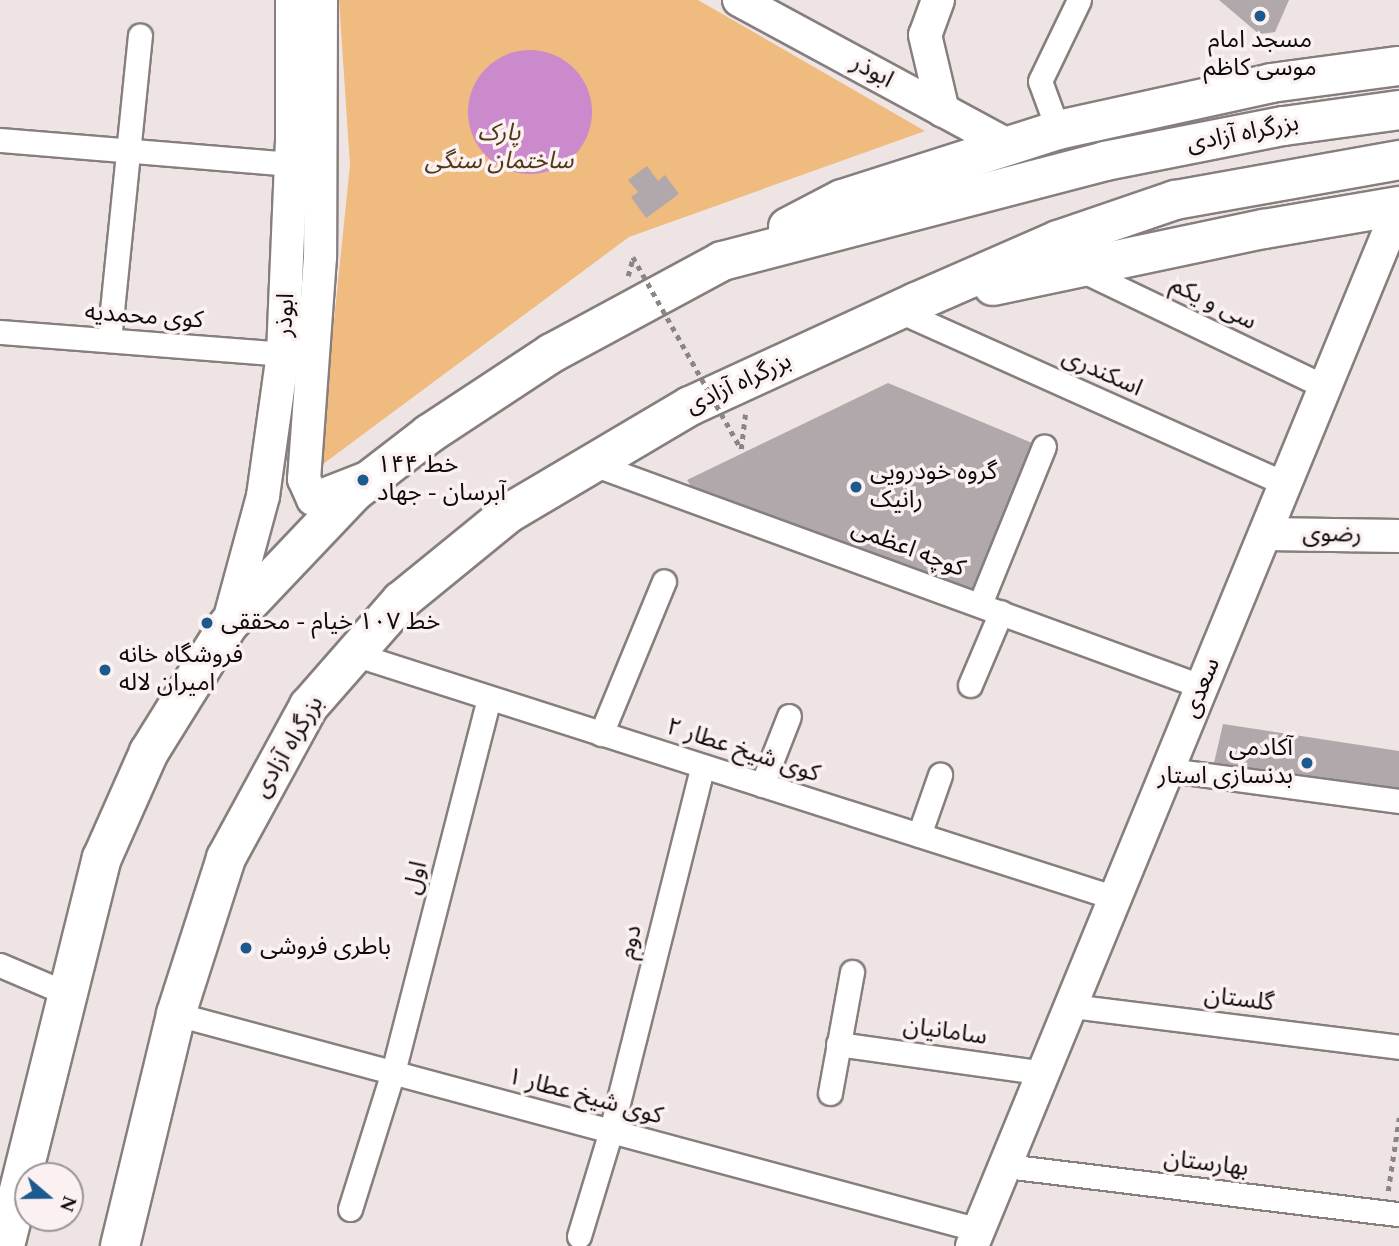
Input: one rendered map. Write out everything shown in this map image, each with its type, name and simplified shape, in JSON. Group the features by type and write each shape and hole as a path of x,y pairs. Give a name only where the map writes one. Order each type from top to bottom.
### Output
{"highway":[{"name":"بزرگراه آزادی","path":"5,1246 107,846 149,752 228,625 320,527 379,473 552,353 842,199 1005,144 1058,130 1270,83 1399,66"},
{"name":"بزرگراه آزادی","path":"722,261 1105,161 1284,126 1399,110"},
{"name":"بزرگراه آزادی","path":"120,1246 176,1014 226,858 309,706 401,601 509,513 690,406 907,306 1058,240 1175,200 1399,160"},
{"name":"بزرگراه آزادی","path":"907,306 1077,268 1399,207"}],"main road":[{"name":"ابوذر","path":"292,0 292,164 304,478 313,499 379,473"},
{"name":"ابوذر","path":"228,625 298,355 323,162 321,0"},
{"name":"ابوذر","path":"741,0 1005,144"},
{"path":"938,0 925,35 943,111"},
{"name":"سعدی","path":"976,1238 1399,207"},
{"name":"رضوی","path":"1266,534 1399,536"}],"street":[{"path":"1058,130 1040,81 1079,0"},
{"path":"109,340 125,150 141,36"},
{"path":"0,140 292,164"},
{"name":"سی و یکم","path":"1077,268 1325,387"},
{"name":"اسکندری","path":"907,306 1286,484"},
{"name":"کوی محمدیه","path":"0,332 298,355"},
{"path":"970,685 991,608 1044,446"},
{"name":"کوچه اعظمی","path":"593,464 1203,687"},
{"path":"601,734 664,581"},
{"name":"کوی شیخ عطار ۲","path":"354,654 1116,898"},
{"name":"اول","path":"350,1209 393,1072 489,698"},
{"path":"762,785 789,716"},
{"name":"دوم","path":"579,1236 611,1131 703,766"},
{"path":"1169,769 1399,801"},
{"path":"919,835 940,775"},
{"path":"0,965 68,994"},
{"path":"830,1093 852,972"},
{"name":"گلستان","path":"1072,1006 1399,1047"},
{"name":"کوی شیخ عطار ۱","path":"176,1014 611,1131 976,1238"},
{"name":"سامانیان","path":"838,1044 1044,1073"},
{"name":"بهارستان","path":"1006,1166 1392,1213"}],"path":[{"path":"633,257 741,449"},
{"path":"1392,1213 1399,1118"}],"green space":[{"name":"پارک ساختمان سنگی","path":"339,0 698,0 925,131 629,237 319,467 350,165"}],"shaded area":[{"path":"530,50 554,55 574,68 587,88 592,112 587,136 574,156 554,169 530,174 506,169 486,156 473,136 468,112 473,88 486,68 506,55"}],"building":[{"name":"مسجد امام موسی کاظم","path":"1219,0 1289,0 1275,32 1259,34"},
{"path":"647,166 658,181 665,175 679,194 646,218 631,197 638,192 628,180"},
{"name":"گروه خودرویی رانیک","path":"888,383 1037,445 977,596 696,493 687,480"},
{"name":"آکادمی بدنسازی استار","path":"1223,724 1399,751 1399,794 1211,776"}],"place":[{"name":"مسجد امام موسی کاظم","path":"1260,16"},
{"name":"خط ۱۴۴ آبرسان - جهاد","path":"363,480"},
{"name":"گروه خودرویی رانیک","path":"856,487"},
{"name":"خط ۱۰۷ خیام - محققی","path":"207,623"},
{"name":"فروشگاه خانه امیران لاله","path":"105,670"},
{"name":"آکادمی بدنسازی استار","path":"1307,763"},
{"name":"باطری فروشی","path":"246,948"}]}
